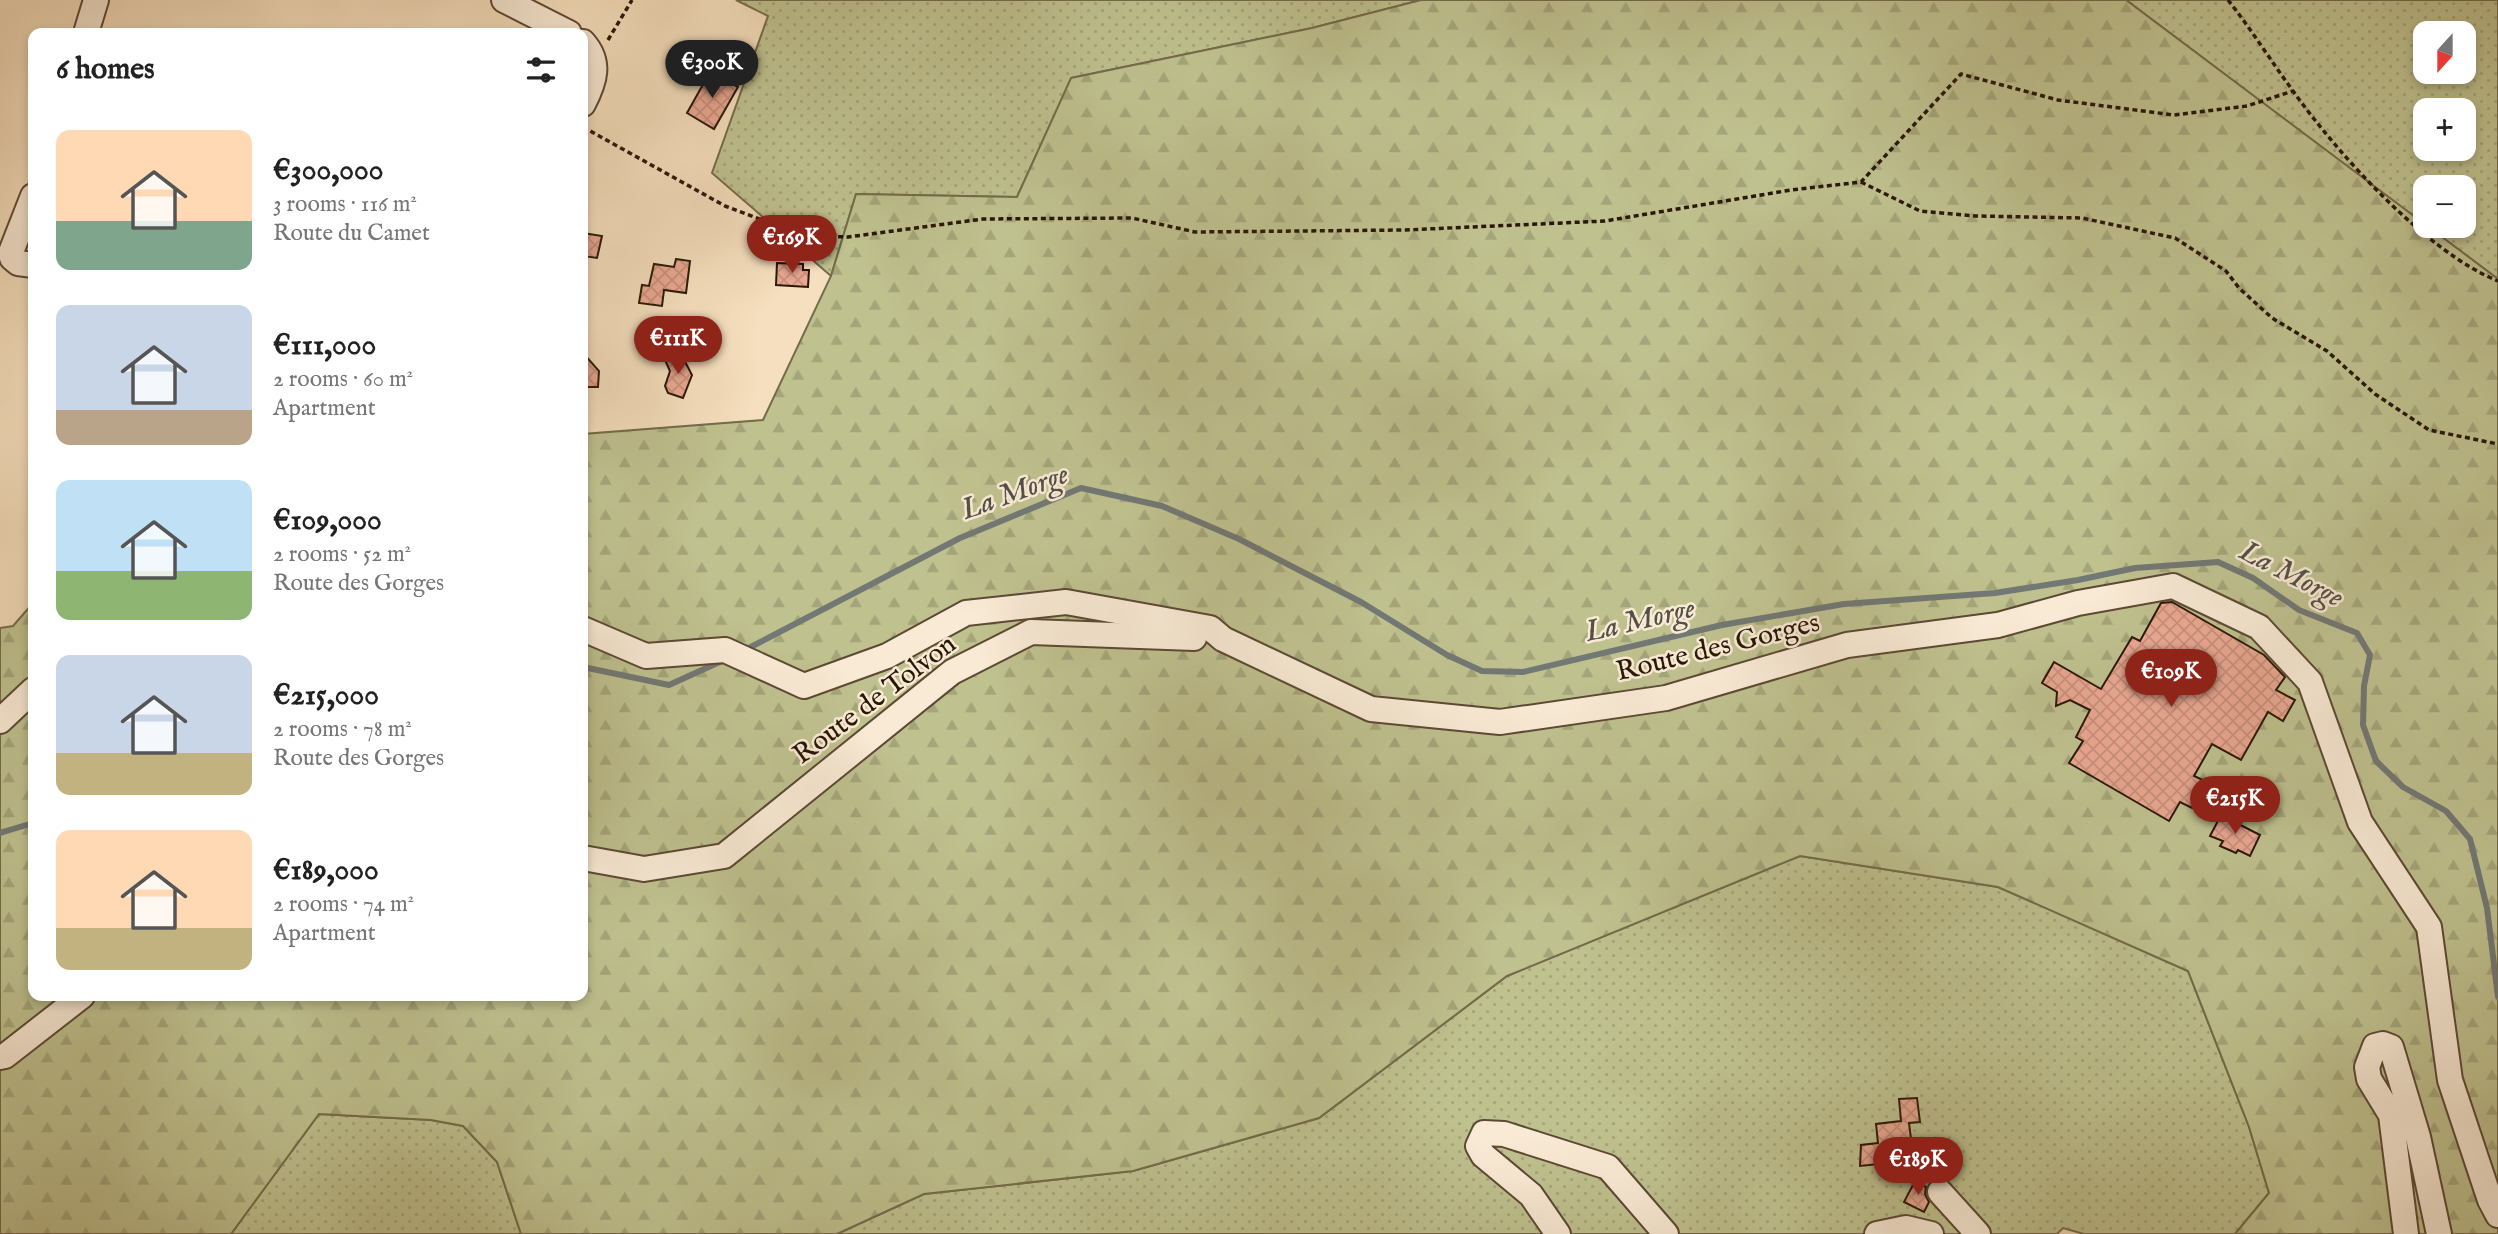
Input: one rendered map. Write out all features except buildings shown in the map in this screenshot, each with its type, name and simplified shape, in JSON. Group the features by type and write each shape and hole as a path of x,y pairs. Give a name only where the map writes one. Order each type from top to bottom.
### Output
{"street":[{"path":"88,28 96,0"},
{"path":"503,0 559,28"},
{"path":"588,47 595,67 588,94"},
{"path":"28,209 12,252 12,258 18,263 28,264"},
{"name":"Route des Gorges","path":"588,631 646,656 725,650 804,686 887,656 966,613 1066,602 1210,628 1223,639 1371,709 1500,722 1666,698 1847,645 1998,625 2078,603 2173,586 2259,626 2310,682 2360,822 2429,926 2450,1080 2490,1200 2498,1215"},
{"name":"Route de Tolvon","path":"588,859 644,869 724,856 952,672 1031,632 1223,639"},
{"path":"0,721 28,695"},
{"path":"0,1057 5,1056 76,1001"},
{"path":"2406,1234 2391,1115 2369,1079 2367,1067 2375,1046 2383,1044 2392,1047 2418,1137 2439,1234"},
{"path":"1559,1234 1531,1195 1483,1155 1478,1146 1484,1133 1504,1134 1608,1167 1666,1234"},
{"path":"1940,1192 1978,1234"},
{"path":"1877,1234 1906,1228 1931,1234"}],"path":[{"path":"588,47 603,46 632,0"},
{"path":"2228,0 2293,91 2350,162 2415,226 2477,272 2498,281"},
{"path":"1861,183 1961,74 2058,100 2174,115 2247,106 2293,91"},
{"path":"588,130 725,206 783,228 818,236 848,237 983,219 1132,218 1195,232 1405,230 1605,221 1791,190 1861,183 1920,211 1975,216 2081,218 2175,238 2226,271 2239,288 2272,318 2327,351 2375,394 2430,430 2498,444"}],"green space":[{"path":"736,0 1421,0 1312,28 1072,78 1017,197 856,194 831,276 712,173 768,16"},
{"path":"1421,0 2126,0 2413,215 2413,238 2443,238 2498,279 2498,1234 2235,1234 2269,1193 2249,1127 2188,971 1998,887 1800,856 1507,976 1319,1118 1133,1171 924,1194 837,1234 521,1234 497,1162 463,1126 431,1120 319,1114 231,1234 0,1234 0,628 13,626 28,609 28,1001 588,1001 588,434 763,420 831,276 856,194 1017,197 1071,78 1312,28"},
{"path":"2126,0 2498,0 2498,279 2443,238 2476,238 2476,175 2413,175 2413,216"},
{"path":"1800,856 1998,887 2188,971 2249,1127 2269,1193 2235,1234 2084,1234 2063,1228 2057,1234 837,1234 924,1194 1133,1171 1319,1118 1507,976"},
{"path":"319,1114 431,1120 463,1126 497,1162 521,1234 231,1234"}],"waterway":[{"name":"La Morge","path":"743,651 960,538 1081,488 1162,506 1239,539 1361,602 1447,655 1482,671 1523,672 1722,625 1844,604 1995,593 2135,568 2218,562 2253,578 2299,610 2357,633 2370,655 2364,686 2363,725 2376,761 2403,787 2446,811 2470,839 2487,908 2498,997"},
{"name":"La Morge","path":"588,668 669,685 724,660"},
{"name":"La Morge","path":"0,833 28,825"}]}
